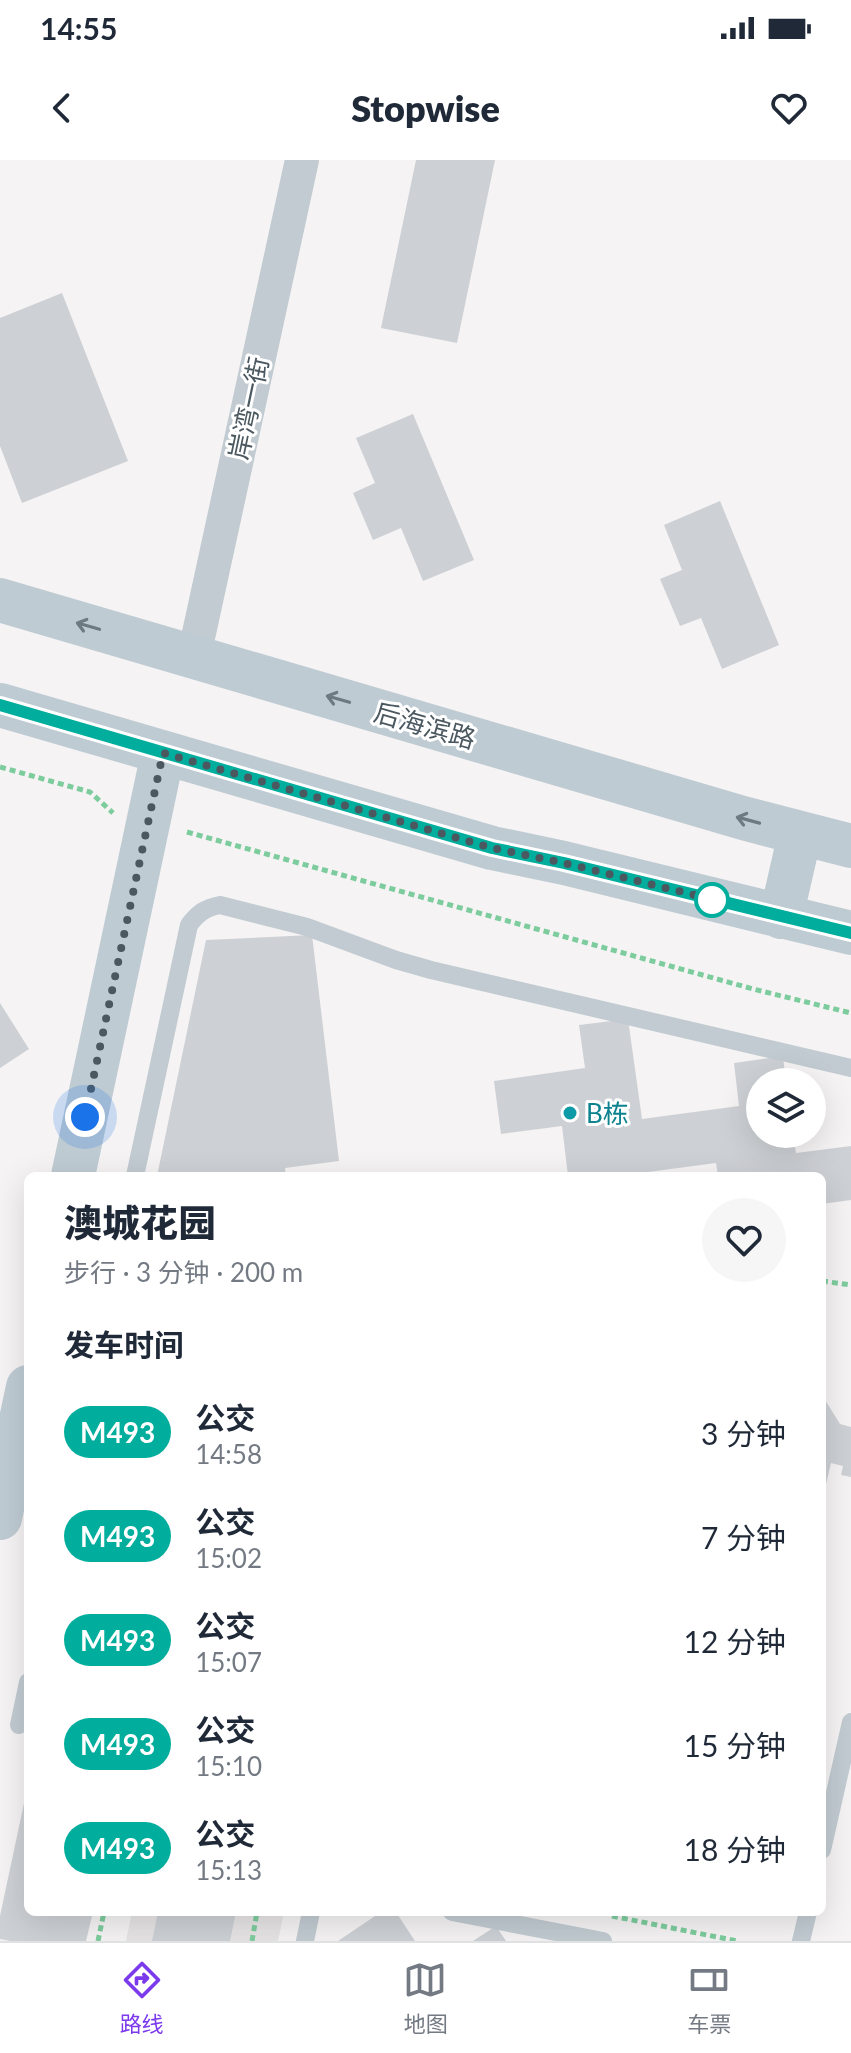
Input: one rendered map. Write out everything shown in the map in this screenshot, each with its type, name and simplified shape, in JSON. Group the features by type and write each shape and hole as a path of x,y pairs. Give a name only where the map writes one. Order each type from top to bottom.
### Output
{"main road":[{"name":"后海滨路","path":"0,600 800,834 851,846"},
{"path":"0,705 492,848 851,933"},
{"path":"74,1172 163,753"},
{"path":"781,917 800,834"},
{"path":"0,1518 24,1405"}],"street":[{"name":"岸湾一街","path":"194,656 302,160"},
{"path":"0,1379 24,1385"}],"lane":[{"path":"136,1172 189,925 208,907 220,905 307,927 431,970 851,1068"},
{"path":"19,1725 24,1701"},
{"path":"826,1832 851,1722"},
{"path":"305,1941 310,1916"},
{"path":"473,1916 603,1941"},
{"path":"801,1941 807,1916"}],"path":[{"path":"0,767 90,792 117,817"},
{"path":"187,832 753,989 851,1013"},
{"path":"826,1282 851,1285"},
{"path":"98,1941 103,1916"},
{"path":"252,1941 256,1916"},
{"path":"625,1916 737,1941"}],"shaded area":[{"path":"131,1916 283,1916 278,1941 126,1941"}],"building":[{"path":"416,160 495,160 457,343 381,328"},
{"path":"62,293 128,461 22,503 0,446 0,318"},
{"path":"413,414 474,560 423,581 401,528 373,540 353,493 375,483 356,438"},
{"path":"720,501 779,645 722,669 701,618 680,626 660,579 682,570 664,525"},
{"path":"312,935 339,1161 285,1168 286,1172 158,1172 206,940"},
{"path":"0,1003 29,1049 0,1068"},
{"name":"B栋","path":"628,1019 642,1119 739,1106 734,1063 783,1056 784,1068 746,1068 746,1148 795,1148 796,1153 851,1146 851,1200 826,1203 826,1172 717,1172 716,1163 648,1172 568,1172 562,1126 501,1134 494,1081 585,1068 579,1025"},
{"path":"826,1401 840,1424 851,1427 851,1477 841,1475 843,1466 831,1463 826,1484"},
{"path":"24,1803 24,1916 92,1916 86,1941 10,1941 0,1939 0,1916"},
{"path":"157,1916 235,1916 230,1941 152,1941"},
{"path":"375,1916 399,1916 415,1941 338,1941"},
{"path":"496,1926 506,1941 473,1941"}],"bus line":[{"name":"M493","path":"0,705 492,848 851,933"}],"place":[{"name":"B栋","path":"570,1113"}],"route":[{"path":"85,1117 163,753 492,848 719,901 712,900"}]}
